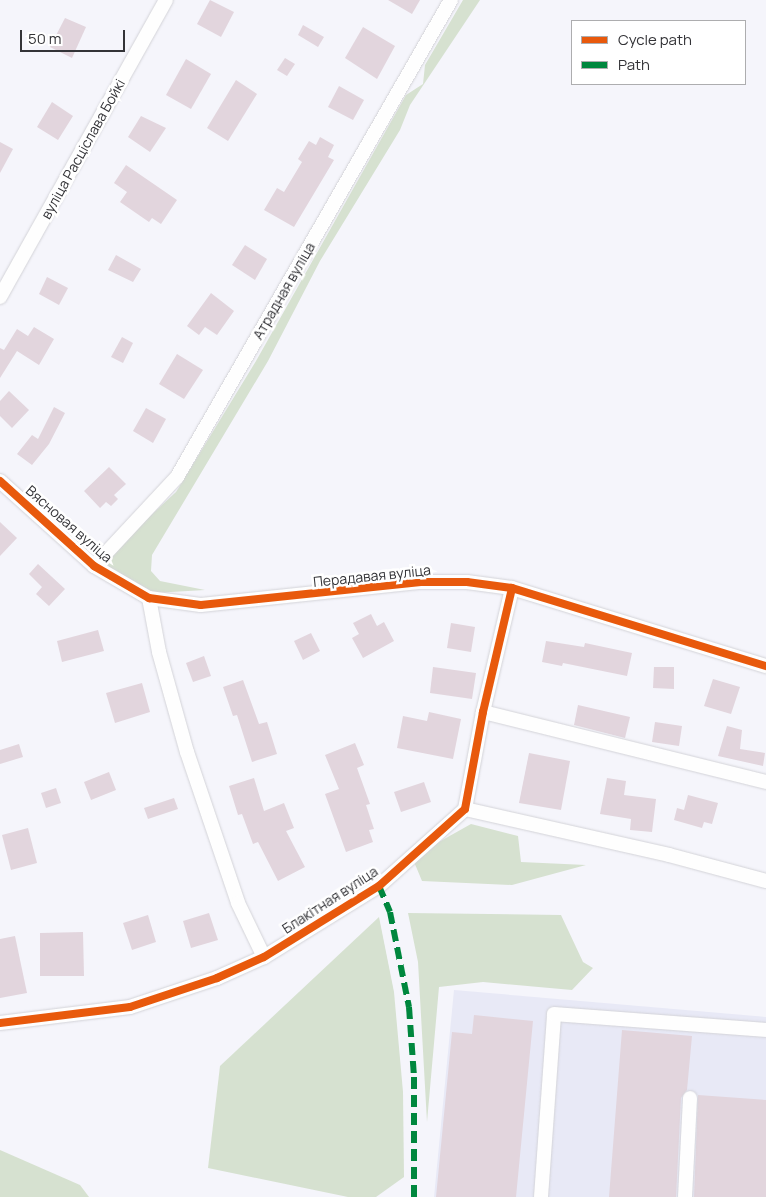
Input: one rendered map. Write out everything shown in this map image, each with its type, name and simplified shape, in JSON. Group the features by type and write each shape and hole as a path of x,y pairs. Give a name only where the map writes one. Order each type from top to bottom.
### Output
{"street":[{"name":"вуліца Расціслава Бойкі","path":"0,297 166,0"},
{"name":"Атрадная вуліца","path":"94,566 178,477 451,0"},
{"name":"Вясновая вуліца","path":"0,481 94,566 149,598"},
{"name":"Перадавая вуліца","path":"149,598 201,605 421,582 467,582 512,588 766,666"},
{"path":"512,588 482,712 465,809 669,855 766,881"},
{"path":"149,598 159,652 188,752 238,903 264,957"},
{"path":"482,712 766,782"},
{"name":"Блакітная вуліца","path":"0,1024 130,1007 217,978 264,957 379,886 465,809"},
{"path":"541,1197 554,1014 766,1030"},
{"path":"685,1197 690,1098"}],"shaded area":[{"path":"454,990 766,1017 766,1197 434,1197"}],"green space":[{"path":"463,0 480,0 410,105 400,130 320,261 268,361 152,555 151,571 160,581 205,590 154,593 111,570 108,565 111,552 176,492 256,361 406,95 423,84 425,65"},
{"path":"471,824 518,836 521,862 586,865 512,885 422,881 412,857"},
{"path":"408,913 561,915 583,962 593,968 572,990 483,982 439,987 427,1122 418,962"},
{"path":"379,917 394,992 403,1092 404,1177 376,1197 348,1197 208,1168 220,1066"},
{"path":"0,1150 80,1185 89,1197 0,1197"}],"building":[{"path":"210,0 234,12 221,37 197,24"},
{"path":"388,0 420,0 412,14"},
{"path":"65,18 86,27 72,58 50,47"},
{"path":"303,25 324,37 318,47 298,35"},
{"path":"363,27 395,46 377,79 345,58"},
{"path":"285,58 295,64 287,76 277,70"},
{"path":"186,59 211,74 191,109 166,95"},
{"path":"236,80 257,94 228,141 207,128"},
{"path":"339,86 364,100 353,120 328,107"},
{"path":"52,102 73,116 58,140 37,127"},
{"path":"141,116 166,128 150,152 128,137"},
{"path":"320,137 334,145 328,157 334,160 294,227 264,210 277,188 284,192 302,162 298,159 309,141 316,145"},
{"path":"0,142 13,149 0,173"},
{"path":"126,165 177,200 161,224 152,218 149,222 120,202 127,192 114,183"},
{"path":"245,245 267,259 255,280 232,265"},
{"path":"116,255 141,269 133,282 108,270"},
{"path":"47,277 68,288 59,305 39,294"},
{"path":"211,293 234,311 217,335 205,327 199,335 187,326"},
{"path":"34,327 54,339 39,365 17,351 0,378 0,348 4,350 17,329 28,336"},
{"path":"122,337 133,343 123,363 111,357"},
{"path":"177,354 203,370 184,399 159,384"},
{"path":"9,391 29,410 12,428 0,416 0,401"},
{"path":"54,407 65,413 49,444 32,465 17,454 32,435 38,439"},
{"path":"146,408 166,419 153,443 133,431"},
{"path":"109,467 126,484 114,495 118,499 111,506 106,502 100,508 84,491"},
{"path":"0,522 17,538 0,556"},
{"path":"38,564 65,589 49,606 36,594 42,587 29,574"},
{"path":"371,614 377,626 384,622 394,641 363,658 352,638 359,634 353,623"},
{"path":"451,623 475,627 471,652 447,648"},
{"path":"98,630 104,651 62,662 57,641"},
{"path":"311,633 320,651 303,660 294,641"},
{"path":"546,641 584,647 585,643 632,653 627,676 563,663 562,666 542,662"},
{"path":"204,656 211,676 193,682 186,663"},
{"path":"433,667 476,673 472,699 430,693"},
{"path":"654,667 674,667 674,689 653,688"},
{"path":"713,679 740,687 731,714 704,706"},
{"path":"243,680 259,724 267,722 277,754 252,762 237,715 233,716 223,687"},
{"path":"142,683 150,712 115,723 106,693"},
{"path":"578,705 630,717 625,738 574,725"},
{"path":"429,712 461,719 453,759 397,748 403,716 427,721"},
{"path":"655,722 682,726 679,746 652,742"},
{"path":"727,726 742,730 740,749 765,753 763,766 718,756"},
{"path":"355,743 364,765 357,768 370,804 366,805 374,829 369,830 373,842 346,852 325,794 339,789 325,755"},
{"path":"19,744 23,757 0,764 0,750"},
{"path":"529,753 570,761 561,810 519,803"},
{"path":"109,772 116,790 91,800 84,782"},
{"path":"254,778 264,811 284,803 294,828 286,831 305,867 278,881 258,842 253,844 242,814 238,815 229,786"},
{"path":"607,778 626,781 624,795 656,799 652,832 630,830 631,819 600,814"},
{"path":"424,782 431,802 401,812 394,792"},
{"path":"56,788 61,803 46,808 41,793"},
{"path":"688,795 718,803 712,824 704,822 702,828 674,820 677,808 684,810"},
{"path":"174,798 178,809 148,819 144,808"},
{"path":"28,828 37,863 11,870 2,835"},
{"path":"209,913 218,940 191,948 183,921"},
{"path":"148,915 156,942 132,950 123,923"},
{"path":"83,932 84,976 40,976 40,933"},
{"path":"15,936 27,993 0,998 0,939"},
{"path":"474,1015 533,1021 516,1197 436,1197 452,1032 472,1034"},
{"path":"622,1030 692,1036 687,1090 681,1098 676,1197 609,1197"},
{"path":"698,1095 766,1100 766,1197 694,1197"}],"marked path":[{"path":"379,886 390,912 409,1007 414,1077 414,1197"}],"cycle path":[{"path":"0,481 94,566 149,598 201,605 421,582 467,582 512,588 766,666"},
{"path":"0,1023 130,1007 217,978 264,957 379,886 465,809 483,712 512,588"}]}
